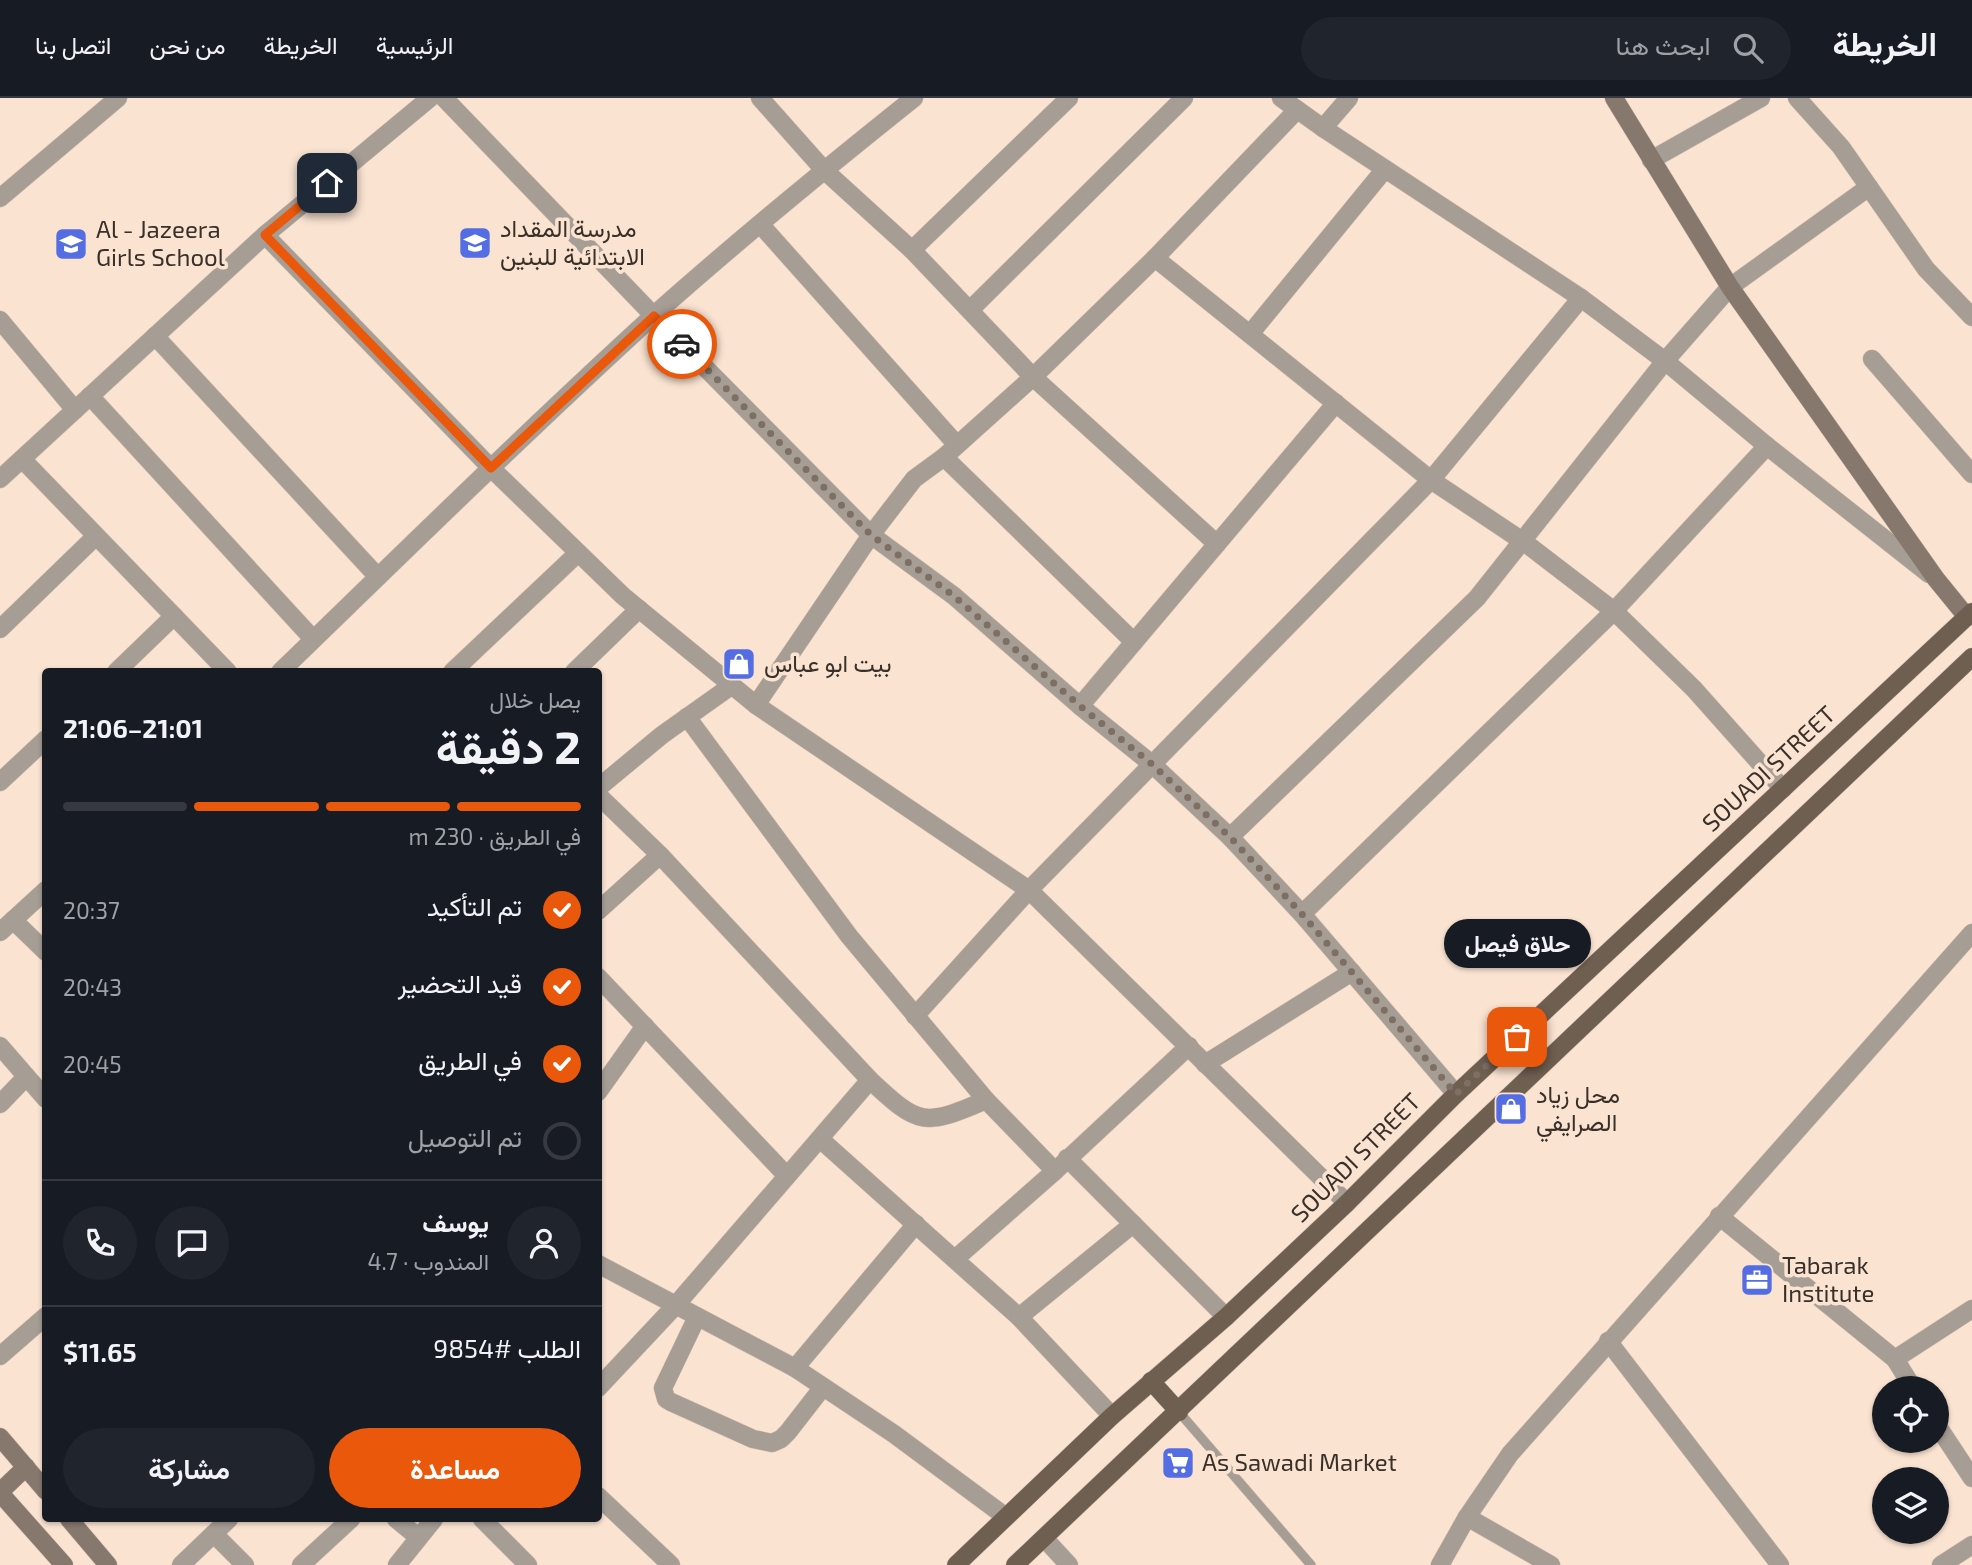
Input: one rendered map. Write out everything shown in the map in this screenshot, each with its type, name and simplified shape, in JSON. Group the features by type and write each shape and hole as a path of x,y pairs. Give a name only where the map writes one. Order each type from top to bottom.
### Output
{"main road":[{"name":"SOUADI STREET","path":"956,1565 1112,1416 1226,1317 1347,1203 1456,1094 1969,615"},
{"path":"1015,1565 1972,657"},
{"path":"1151,1381 1179,1412"}],"street":[{"path":"0,198 118,98"},
{"path":"0,479 265,235 430,98"},
{"path":"444,98 654,316 871,535 954,596 1080,706 1153,765 1230,837 1302,914 1456,1094"},
{"path":"760,98 824,170 912,250 1033,377 1217,544"},
{"path":"284,668 491,468 654,316 824,170 914,98"},
{"path":"912,250 1069,98"},
{"path":"970,310 1184,98"},
{"path":"1281,98 1581,299 1665,361 1767,446 1936,579"},
{"path":"1323,128 1349,98"},
{"path":"1614,98 1730,287 1936,579 1969,615"},
{"path":"1651,160 1761,98"},
{"path":"1797,98 1841,147 1926,269 1972,317"},
{"path":"756,705 871,535 914,479 951,451 1033,377 1155,258 1297,110"},
{"path":"1250,334 1385,169"},
{"path":"1230,837 1477,598 1665,361 1730,287 1869,187"},
{"path":"761,224 951,451 1134,642"},
{"path":"265,235 491,468 639,609 756,705 1029,890 1347,1203"},
{"path":"1155,258 1431,481 1524,542 1614,611 1694,689 1783,789"},
{"path":"915,1016 1029,890 1431,481 1581,299"},
{"path":"0,320 75,410"},
{"path":"155,336 378,577"},
{"path":"1872,359 1972,474"},
{"path":"90,396 313,639"},
{"path":"1080,706 1336,403"},
{"path":"1302,914 1614,611 1767,446"},
{"path":"22,459 224,668"},
{"path":"0,629 96,536"},
{"path":"456,668 578,553"},
{"path":"578,668 639,609"},
{"path":"120,668 174,617"},
{"path":"602,785 662,735 731,686"},
{"path":"687,717 849,936 986,1100 1133,1224 1226,1317"},
{"path":"0,782 42,743"},
{"path":"602,799 660,855 870,1080 904,1111 925,1119 940,1118 986,1100"},
{"path":"602,907 660,855"},
{"path":"42,894 6,926 42,949"},
{"path":"1440,1565 1467,1517 1510,1454 1972,933"},
{"path":"1205,1064 1352,972"},
{"path":"602,980 787,1176"},
{"path":"602,1086 645,1026"},
{"path":"0,1046 42,1095"},
{"path":"955,1259 1189,1046"},
{"path":"0,1104 26,1077"},
{"path":"602,1384 676,1306 870,1080"},
{"path":"820,1139 1019,1317 1112,1416"},
{"path":"1720,1216 1895,1359 1906,1376"},
{"path":"795,1368 916,1224"},
{"path":"1019,1317 1133,1224"},
{"path":"602,1266 795,1368 894,1434 1006,1517"},
{"path":"1895,1359 1972,1309"},
{"path":"697,1317 663,1388 666,1399 671,1402 753,1439 772,1443 788,1432 823,1387"},
{"path":"0,1356 42,1319"},
{"path":"1608,1341 1780,1565"},
{"path":"0,1437 42,1485"},
{"path":"1949,1443 1972,1478"},
{"path":"26,1467 0,1492 64,1565"},
{"path":"602,1500 671,1565"},
{"path":"1467,1517 1551,1565"},
{"path":"72,1522 108,1565"},
{"path":"181,1565 226,1522"},
{"path":"301,1565 348,1522"},
{"path":"400,1522 418,1536"},
{"path":"397,1565 430,1522"},
{"path":"485,1522 528,1565"},
{"path":"214,1534 245,1565"},
{"path":"1044,1538 1069,1565"},
{"path":"1941,1565 1972,1545"}],"lane":[{"path":"1179,1412 1311,1565"}],"way so far":[{"path":"682,344 871,535 954,596 1080,706 1153,765 1230,837 1302,914 1456,1094 1517,1037"}],"place":[{"name":"مدرسة المقداد الابتدائية للبنين","path":"475,243"},
{"name":"Al - Jazeera Girls School","path":"71,244"},
{"name":"بيت ابو عباس","path":"739,664"},
{"name":"حلاق فيصل","path":"1517,1037"},
{"name":"محل زياد الصرايفي","path":"1511,1109"},
{"name":"Tabarak Institute","path":"1757,1280"},
{"name":"As Sawadi Market","path":"1178,1463"}],"route":[{"path":"327,183 265,235 491,468 654,316 682,344"}]}
